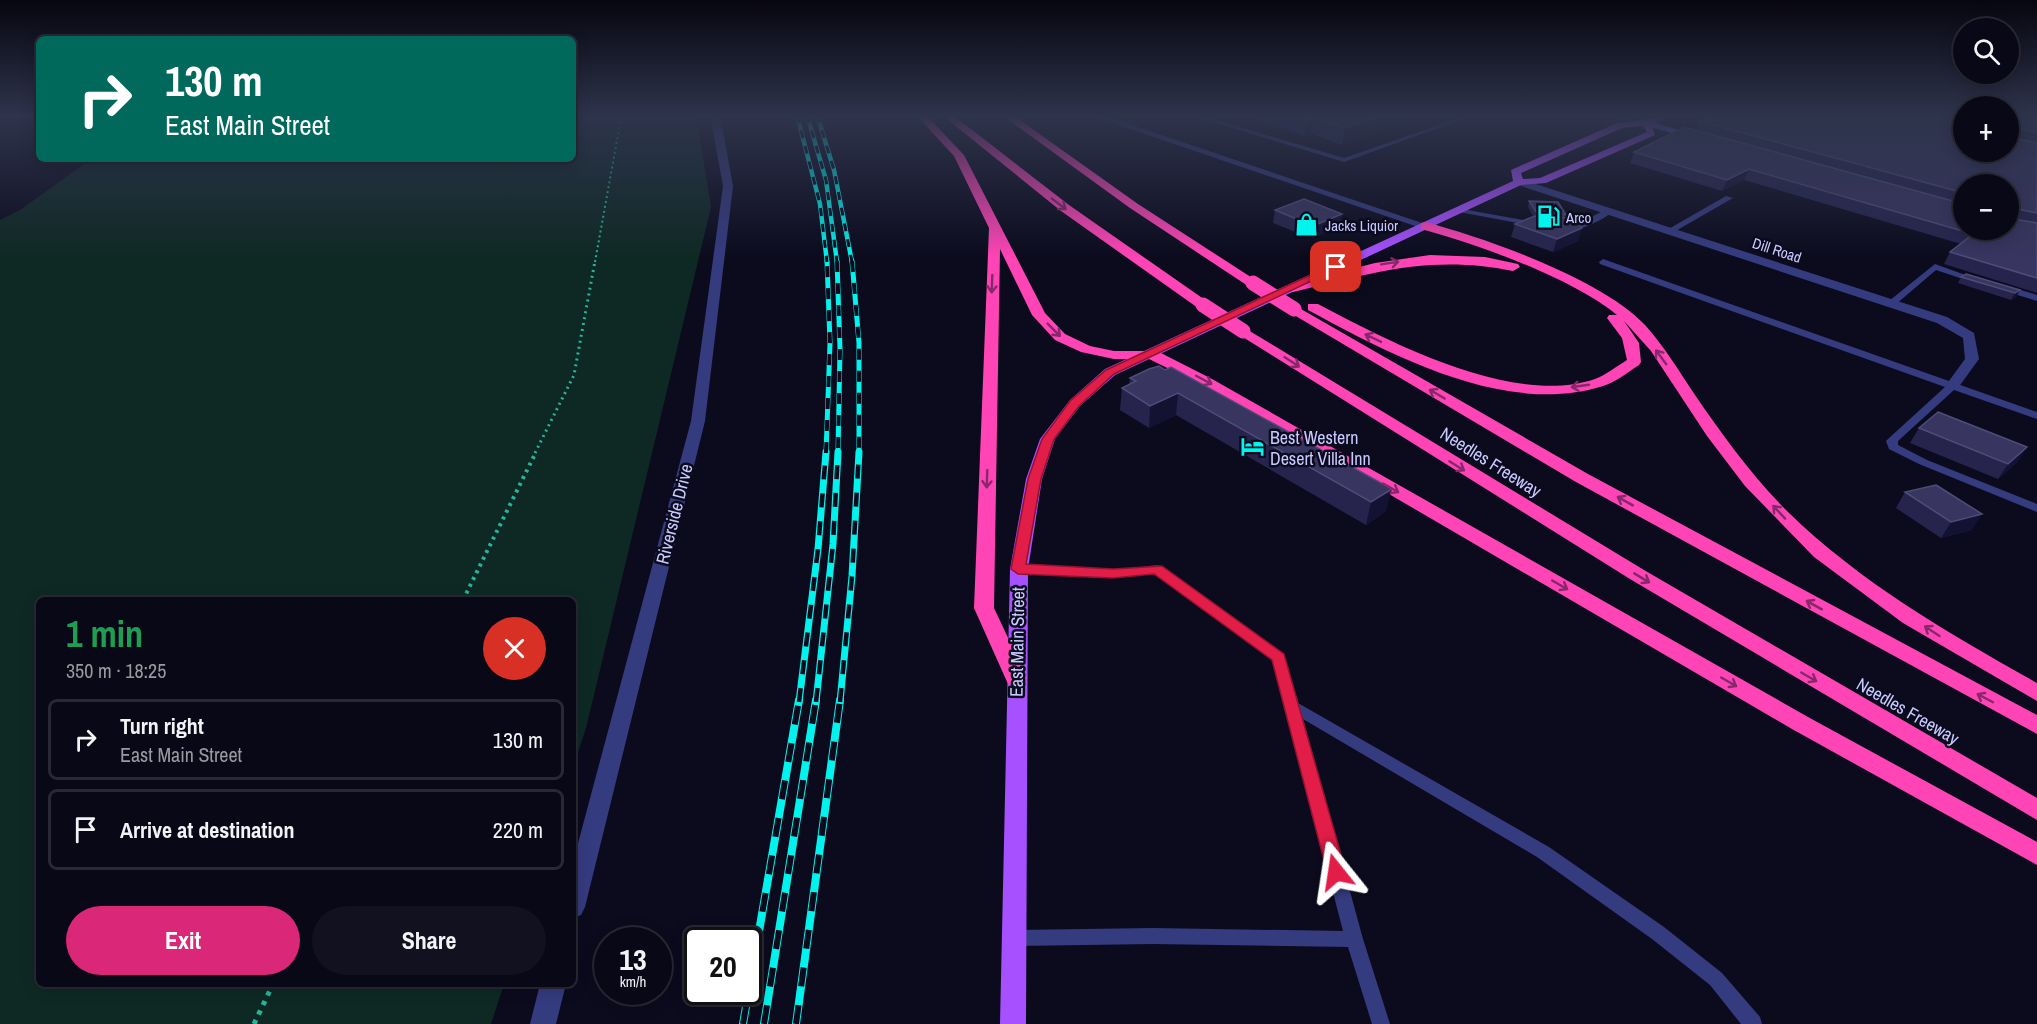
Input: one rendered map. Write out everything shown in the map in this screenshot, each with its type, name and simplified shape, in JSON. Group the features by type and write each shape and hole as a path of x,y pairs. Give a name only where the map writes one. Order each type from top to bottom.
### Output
{"highway":[{"path":"963,163 1039,315 1060,337 1086,349 1114,355 1152,354 1207,382 1800,723 2037,854"},
{"name":"Needles Freeway","path":"1008,163 1065,208 1243,331 1512,500 2037,810"},
{"name":"Needles Freeway","path":"1074,163 1134,206 1582,478 2037,725"},
{"path":"994,226 984,608 1016,678"},
{"path":"1300,306 1435,366 1500,384 1563,388 1596,384 1619,375 1634,362 1635,346 1627,331 1609,314 1586,298 1533,272 1443,236 1425,226"},
{"path":"1425,226 1449,231 1552,272 1612,303 1635,323 1720,443 1794,529 1848,574 1897,609 1955,646 2037,693"},
{"path":"1293,288 1375,265 1428,258 1483,260 1533,272"}],"main road":[{"path":"1536,163 1515,172 1520,182 1542,181 1584,163"},
{"name":"East Main Street","path":"1013,1024 1018,569 1034,479 1048,439 1075,403 1110,372 1520,182"}],"street":[{"name":"Riverside Drive","path":"576,895 698,421 729,186 724,163"},
{"path":"1236,163 1425,226"},
{"name":"Dill Road","path":"1520,182 1942,320 1969,336 1972,359 1953,385"},
{"path":"543,1024 552,987"}],"lane":[{"path":"1669,231 1729,198"},
{"path":"1459,210 1517,223 1540,225"},
{"path":"1552,225 1576,227 1610,212"},
{"path":"1603,262 2037,416"},
{"path":"1892,303 1935,267 2037,298"},
{"path":"1953,385 1941,399 1899,433 1892,441 1893,447 1923,462 2037,508"},
{"path":"1018,569 1113,574 1157,569 1279,658 1354,939 1381,1024"},
{"path":"1292,706 1560,864 1658,933 1716,979 1753,1024"},
{"path":"1013,938 1153,936 1354,939"}],"path":[{"path":"464,597 574,375 613,163"},
{"path":"254,1024 272,987"}],"green space":[{"path":"86,163 704,163 711,207 586,728 576,758 576,597 36,597 36,987 503,987 491,1024 0,1024 0,220 20,210"}],"building":[{"path":"1670,163 1814,163 1953,201 1953,228 1749,169 1727,180"},
{"path":"1853,163 2037,163 2037,213 2019,209 2019,174 1953,174 1953,190"},
{"path":"1304,199 1342,214 1313,226 1275,210"},
{"path":"1529,201 1558,202 1566,215 1537,213"},
{"path":"1535,216 1575,218 1582,228 1557,239 1515,224"},
{"path":"2019,220 2037,223 2037,278 1950,252 1965,240 2019,240"},
{"path":"1966,274 2020,290 2015,293 1961,277"},
{"path":"1159,366 1165,370 1171,367 1392,489 1371,502 1178,393 1150,406 1122,388 1136,381 1130,378"},
{"path":"1938,412 2027,447 2008,464 1919,428"},
{"path":"1936,485 1982,514 1951,522 1905,492"}],"railway":[{"path":"809,163 820,204 827,262"},
{"path":"821,163 826,180 837,262"},
{"path":"832,163 852,262"},
{"path":"826,453 830,343 827,261"},
{"path":"837,261 840,349 838,453"},
{"path":"852,261 859,343 859,452"},
{"path":"799,702 818,549 826,452"},
{"path":"816,702 833,544 838,452"},
{"path":"840,702 852,576 859,452"},
{"path":"743,1024 799,700"},
{"path":"764,1024 816,700"},
{"path":"796,1024 840,700"}],"place":[{"name":"Arco","path":"1548,217"},
{"name":"Jacks Liquior","path":"1307,225"},
{"name":"Best Western Desert Villa Inn","path":"1252,447"}],"route":[{"path":"1336,267 1110,372 1075,403 1048,439 1034,479 1018,569 1113,574 1157,569 1279,658 1336,872"}]}
